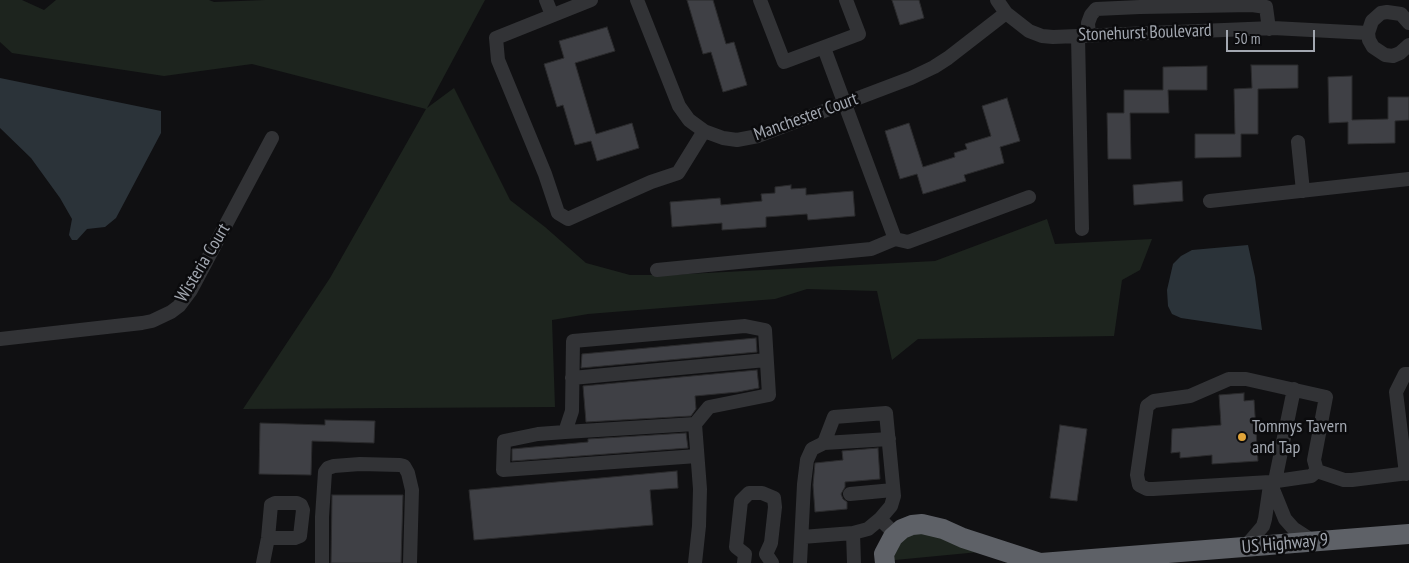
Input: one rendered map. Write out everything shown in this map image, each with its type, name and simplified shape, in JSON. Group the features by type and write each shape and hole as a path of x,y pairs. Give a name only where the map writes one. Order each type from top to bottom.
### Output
{"highway":[{"path":"885,563 884,554 887,546 896,535 912,525 932,525 963,538 1040,563"},
{"name":"US Highway 9","path":"1040,563 1409,534"}],"street":[{"path":"546,0 552,15"},
{"path":"592,0 496,38 498,60 545,174 558,213 568,219 651,182 678,173 704,131"},
{"name":"Manchester Court","path":"637,0 677,101 689,120 704,131 723,138 737,140 748,139 911,78 934,67 1006,13"},
{"path":"760,0 784,62 859,34 846,0"},
{"name":"Stonehurst Boulevard","path":"996,0 1006,13 1029,31 1042,36 1269,29 1368,33"},
{"path":"1082,230 1083,36 1091,14 1096,9 1266,6 1269,29"},
{"path":"1409,22 1401,14 1386,6 1372,21 1368,33 1373,47 1385,55 1393,56 1400,54 1409,45"},
{"path":"824,48 895,239"},
{"name":"Wisteria Court","path":"0,339 142,323 152,321 171,312 186,298 191,290 272,138"},
{"path":"1298,142 1303,190"},
{"path":"1210,201 1409,179"},
{"path":"657,270 871,249 895,239 908,242 1029,198"},
{"path":"565,432 572,411 573,342 745,326 765,330 769,395 709,407 695,424 700,489 695,563"},
{"path":"572,378 766,360"},
{"path":"1317,471 1344,480 1408,473 1396,392 1405,374 1409,374"},
{"path":"1229,379 1246,379 1326,397 1314,460 1317,471 1310,476 1273,481 1153,489 1142,487 1137,481 1137,475 1146,409 1154,401 1190,396 1229,379"},
{"path":"1245,547 1261,530 1265,520 1294,389"},
{"path":"802,537 853,533 868,529 891,506 894,496 886,413 834,417 821,445"},
{"path":"695,424 538,434 504,441 503,470 697,456"},
{"path":"800,563 804,484 807,460 812,449 821,445 889,438"},
{"path":"322,563 322,517 325,472 328,468 334,466 360,464 400,465 404,466 408,473 412,490 410,563"},
{"path":"1273,481 1284,519 1293,528 1313,541"},
{"path":"850,494 893,490"},
{"path":"749,493 762,493 774,498 775,507 768,559 744,558 736,547 742,501 749,493"},
{"path":"880,519 896,535"},
{"path":"853,533 854,563"},
{"path":"263,563 268,538"}],"shaded area":[{"path":"0,0 22,0 44,10 56,0 209,0 214,2 265,0 485,0 427,108 454,88 510,200 545,227 586,263 630,275 668,275 935,261 1047,219 1055,244 1152,239 1140,270 1122,280 1114,336 918,339 892,360 877,291 807,289 775,299 588,314 552,320 555,407 243,409 330,278 426,109 252,64 164,76 12,53 0,42"},
{"path":"0,78 161,111 161,133 116,218 105,227 87,229 77,240 72,240 69,235 72,219 60,198 31,158 0,128"},
{"path":"1248,245 1255,277 1262,330 1181,318 1172,314 1168,306 1167,290 1173,264 1181,256 1192,250"},
{"path":"925,530 979,552 892,559 902,539"}],"building":[{"path":"687,0 713,0 726,44 734,42 747,85 723,92 711,52 703,54"},
{"path":"892,0 919,0 924,18 900,25"},
{"path":"607,27 615,51 575,63 596,134 632,123 639,148 597,161 591,141 575,145 563,105 557,107 544,64 564,58 559,41"},
{"path":"1251,65 1298,65 1298,88 1258,89 1258,134 1241,134 1241,157 1195,158 1195,134 1235,134 1234,89 1252,88"},
{"path":"1207,66 1207,90 1168,90 1169,113 1130,113 1131,159 1108,159 1107,113 1124,113 1124,90 1163,90 1163,67"},
{"path":"1352,76 1352,120 1388,119 1388,97 1409,97 1409,120 1395,121 1395,143 1348,144 1348,122 1329,123 1328,77"},
{"path":"1007,98 1020,141 1000,147 1004,163 964,175 966,181 923,194 917,174 900,179 885,131 909,123 923,167 955,157 954,153 967,149 965,144 991,136 982,106"},
{"path":"1182,181 1183,201 1134,205 1133,185"},
{"path":"791,185 791,189 806,188 806,195 853,191 855,216 808,220 807,214 766,217 766,227 722,230 722,223 672,227 670,202 720,198 721,205 762,201 761,194 775,193 775,187"},
{"path":"756,338 757,352 581,368 582,354"},
{"path":"757,370 759,388 695,396 696,409 691,416 586,422 583,386"},
{"path":"1244,393 1244,401 1254,400 1258,461 1212,464 1212,455 1180,458 1180,452 1171,453 1172,429 1221,425 1219,395"},
{"path":"325,420 375,421 374,443 312,441 311,475 259,474 260,423 325,425"},
{"path":"1060,425 1087,429 1077,501 1050,498"},
{"path":"686,433 688,448 512,461 512,449 588,442 588,439"},
{"path":"878,448 880,479 845,482 845,487 841,494 847,502 847,509 815,512 813,485 815,463 843,460 842,451"},
{"path":"677,471 678,488 650,490 653,525 474,540 469,490"},
{"path":"332,495 403,495 401,563 331,563"}],"place":[{"name":"Tommys Tavern and Tap","path":"1242,437"}]}
